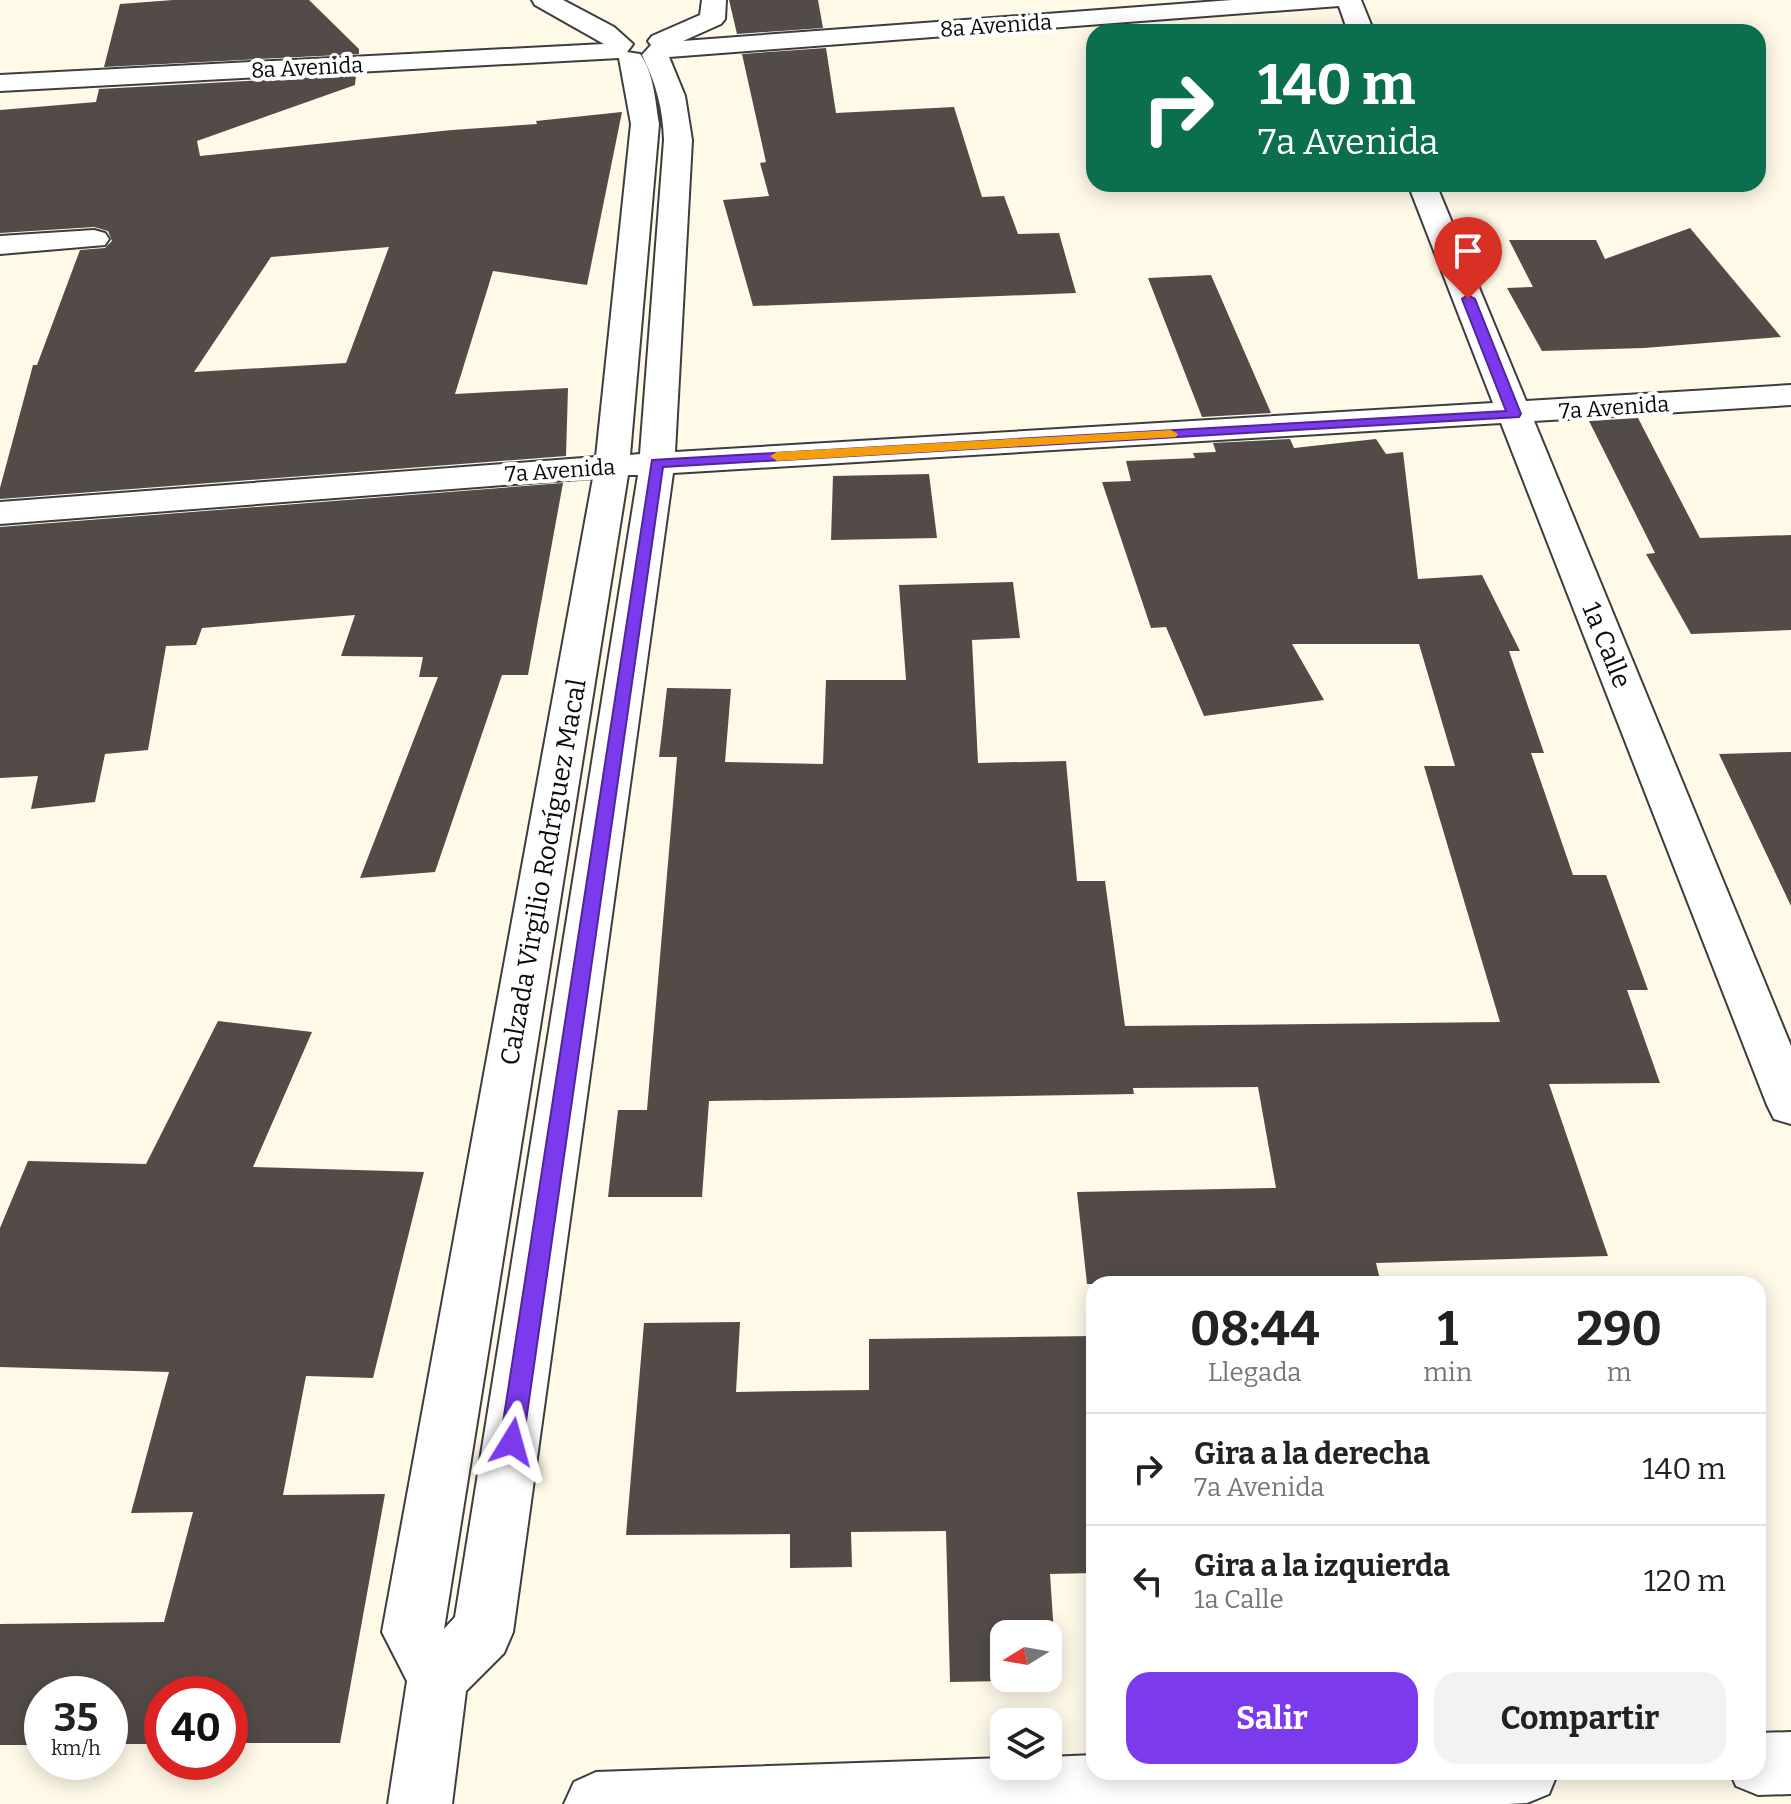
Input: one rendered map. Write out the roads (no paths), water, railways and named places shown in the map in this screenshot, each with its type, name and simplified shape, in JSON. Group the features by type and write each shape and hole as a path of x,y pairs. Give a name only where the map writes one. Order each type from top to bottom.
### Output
{"street":[{"path":"544,0 640,49 712,19 714,0"},
{"name":"Calzada Virgilio Rodríguez Macal","path":"592,0 633,25 640,49 640,88 645,124 612,466 412,1632 438,1677 483,1632 657,463 678,109 671,84 640,49"},
{"name":"8a Avenida","path":"0,83 640,49 1332,0"},
{"path":"1349,0 1358,24"},
{"name":"1a Calle","path":"1425,192 1791,1105"},
{"path":"0,245 94,239"},
{"name":"7a Avenida","path":"0,513 657,463 1791,395"},
{"path":"420,1804 438,1677"},
{"path":"1766,1764 1791,1763"},
{"path":"596,1804 1294,1780"}]}
